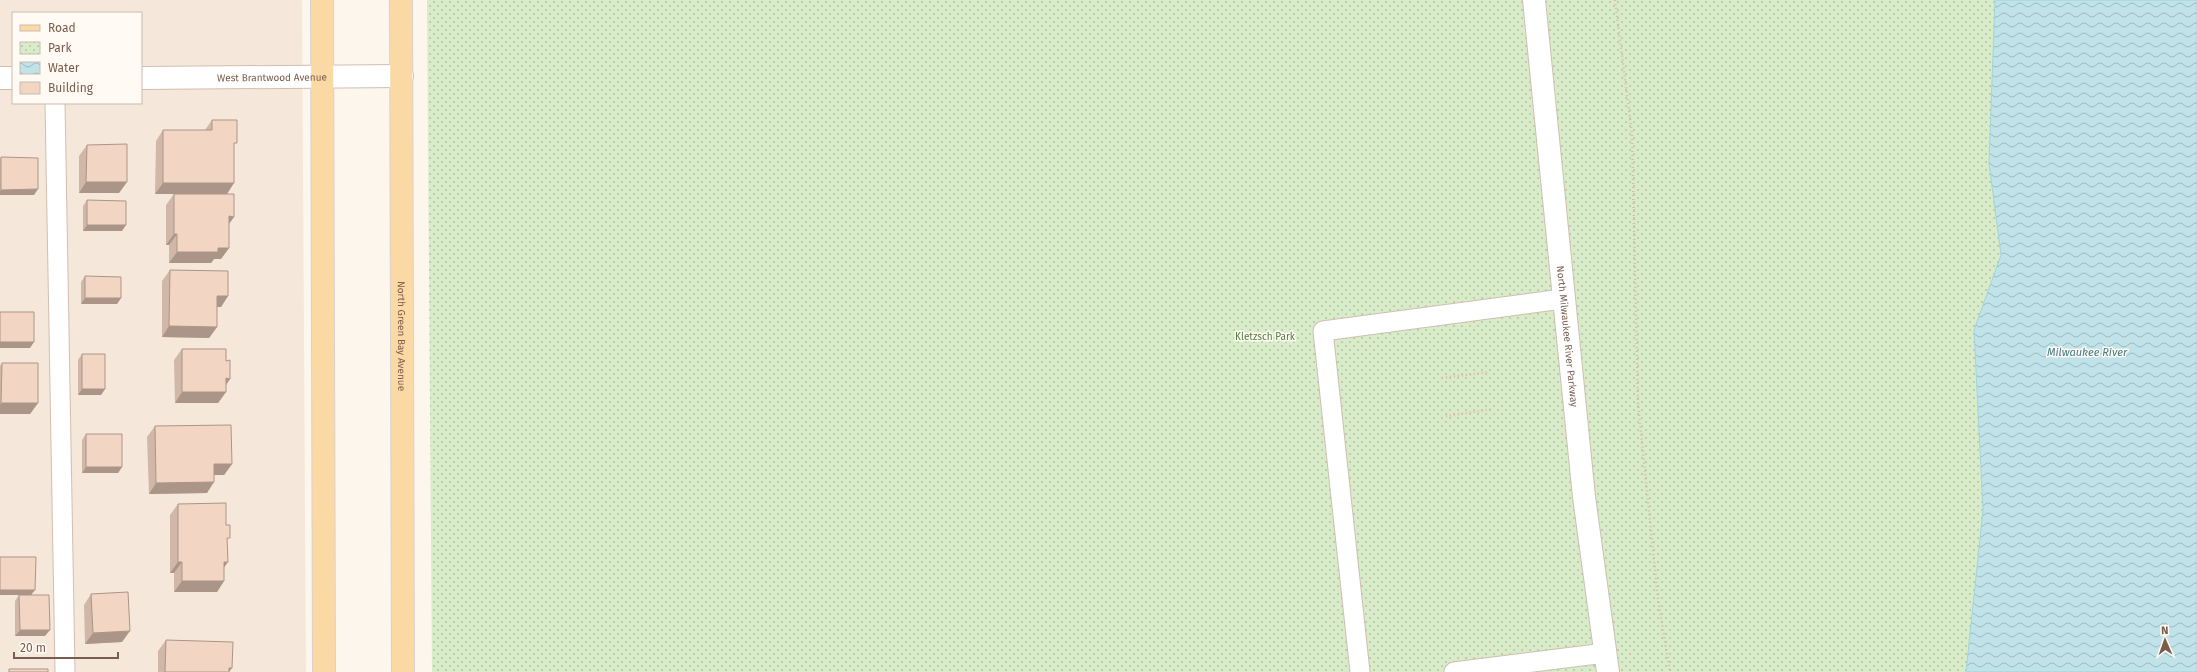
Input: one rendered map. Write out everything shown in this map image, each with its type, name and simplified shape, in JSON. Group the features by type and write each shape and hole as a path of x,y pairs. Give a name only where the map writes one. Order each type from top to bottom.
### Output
{"main road":[{"path":"322,0 324,672"},
{"name":"North Green Bay Avenue","path":"402,0 403,672"}],"street":[{"name":"North Milwaukee River Parkway","path":"1534,0 1562,299 1584,497 1606,663"},
{"name":"West Brantwood Avenue","path":"142,78 402,76"},
{"path":"0,78 12,78"}],"lane":[{"path":"55,104 65,672"},
{"path":"1360,672 1322,331 1562,299"},
{"path":"1454,672 1606,663"}],"path":[{"path":"1615,0 1632,134 1638,403 1658,598 1670,672"},
{"path":"1442,378 1489,372"},
{"path":"1446,416 1493,409"}],"shaded area":[{"path":"0,0 302,0 306,672 0,672"}],"green space":[{"name":"Kletzsch Park","path":"427,0 2103,0 2080,672 432,672"}],"water":[{"name":"Milwaukee River","path":"1995,0 2197,0 2197,672 1966,672 1983,510 1974,330 2001,255 1989,163"}],"building":[{"path":"212,120 237,120 237,143 234,143 234,183 163,183 163,130 212,130"},
{"path":"127,144 127,182 86,182 87,145"},
{"path":"1,157 38,158 38,189 1,190"},
{"path":"174,194 234,194 234,217 229,216 229,248 218,248 218,252 177,252 177,234 174,234"},
{"path":"87,200 126,201 126,225 87,225"},
{"path":"170,270 228,271 228,296 217,296 217,327 169,326"},
{"path":"85,276 121,277 121,298 85,298"},
{"path":"0,312 34,312 34,342 0,342"},
{"path":"182,349 226,349 226,361 230,360 230,379 226,378 226,392 182,392"},
{"path":"82,354 105,354 105,389 82,389"},
{"path":"2,363 38,363 38,403 1,403"},
{"path":"231,425 232,464 214,464 214,482 156,483 155,426"},
{"path":"86,434 122,434 122,467 86,467"},
{"path":"226,503 226,525 230,525 230,538 227,538 228,562 224,562 224,581 182,581 182,562 178,562 178,504"},
{"path":"0,557 36,557 35,590 0,590"},
{"path":"128,592 130,631 93,633 91,594"},
{"path":"19,595 49,595 50,630 20,630"},
{"path":"166,640 233,642 232,668 229,668 229,672 165,672"},
{"path":"9,669 48,669 48,672 9,672"}]}
